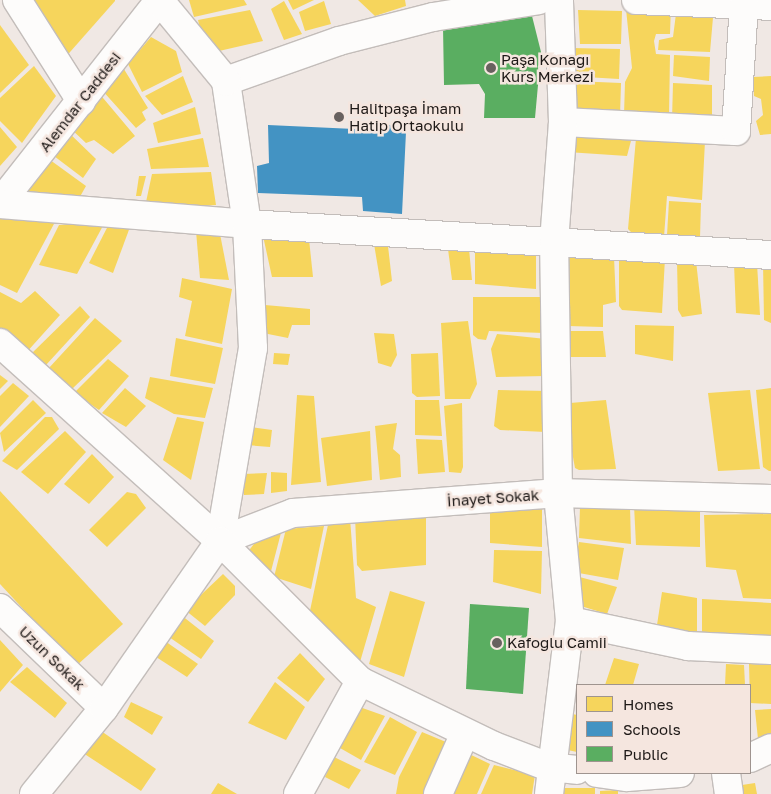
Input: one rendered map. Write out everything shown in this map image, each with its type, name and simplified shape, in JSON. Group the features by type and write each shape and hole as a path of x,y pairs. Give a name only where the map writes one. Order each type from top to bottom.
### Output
{"street":[{"path":"38,793 104,708 220,541 252,348 247,224 226,80 160,0"},
{"name":"Alemdar Caddesi","path":"0,204 160,0"},
{"path":"226,80 339,41 433,17 539,0"},
{"path":"549,794 549,767 570,621 558,493 554,242 563,122 559,0"},
{"path":"636,0 771,6"},
{"path":"563,122 736,131 744,5"},
{"path":"11,6 81,101"},
{"path":"0,204 247,224 771,255"},
{"path":"0,343 220,541 360,681 465,733 549,767 576,770"},
{"name":"İnayet Sokak","path":"220,541 294,513 558,493 771,499"},
{"name":"Uzun Sokak","path":"0,608 104,708"},
{"path":"570,621 688,646 771,650"},
{"path":"307,791 360,681"},
{"path":"438,794 465,733"},
{"path":"751,758 771,748"},
{"path":"604,774 627,777 667,774"},
{"path":"726,774 729,794"}],"building: Homes":[{"path":"21,0 115,0 115,1 63,60"},
{"path":"189,0 244,0 247,5 194,17"},
{"path":"288,0 314,0 293,10"},
{"path":"358,0 405,0 406,6 375,16"},
{"path":"284,1 302,34 284,40 271,9"},
{"path":"324,1 331,24 305,31 299,12"},
{"path":"671,5 670,34 656,34 654,41 656,54 670,55 669,117 624,115 625,82 632,68 626,9"},
{"path":"677,6 714,6 710,52 658,50 659,40 673,37"},
{"path":"250,10 263,41 206,54 198,20"},
{"path":"578,10 622,11 621,44 580,44"},
{"path":"0,25 29,65 0,93"},
{"path":"151,37 176,51 182,72 142,92 128,64"},
{"path":"571,48 620,49 619,79 568,76"},
{"path":"674,55 710,57 709,81 673,76"},
{"path":"34,66 56,96 22,143 0,121 0,98"},
{"path":"122,66 148,108 142,112 146,120 136,128 101,89"},
{"path":"183,76 193,102 162,115 145,96"},
{"path":"771,76 771,134 760,135 756,121 763,115 761,99 754,96 753,77"},
{"path":"574,81 621,83 620,115 576,115"},
{"path":"673,83 712,85 712,121 672,120"},
{"path":"98,92 135,136 113,154 94,140 86,143 70,128"},
{"path":"195,107 201,134 158,143 153,123"},
{"path":"0,127 17,147 0,166"},
{"path":"66,130 96,159 83,178 50,153"},
{"path":"569,134 632,137 627,156 567,152"},
{"path":"203,138 209,167 151,169 147,149"},
{"path":"636,138 705,141 702,200 667,196 664,237 633,234 628,229"},
{"path":"46,157 86,186 77,202 25,198 27,179"},
{"path":"211,172 216,205 171,208 167,202 146,202 152,174"},
{"path":"139,176 146,176 141,196 136,196"},
{"path":"669,201 701,203 700,238 667,235"},
{"path":"0,217 55,222 17,293 0,285"},
{"path":"105,222 77,274 39,265 59,225"},
{"path":"110,222 130,227 113,273 89,263"},
{"path":"196,231 220,234 229,280 200,278"},
{"path":"263,236 309,239 313,277 272,277"},
{"path":"374,244 388,246 392,281 381,286"},
{"path":"475,248 536,252 536,289 475,284"},
{"path":"448,249 469,249 472,280 452,280"},
{"path":"562,255 614,257 616,302 603,305 603,327 568,326"},
{"path":"619,257 665,258 662,313 622,310 619,306"},
{"path":"677,261 696,261 702,314 682,317 678,310"},
{"path":"757,263 760,315 736,313 734,264"},
{"path":"763,263 771,265 771,323 764,320"},
{"path":"182,278 232,289 222,344 185,336 192,301 179,297"},
{"path":"35,291 60,315 25,354 0,333 0,292 21,303"},
{"path":"473,297 545,297 544,333 489,331 486,340 478,339 473,335"},
{"path":"265,305 310,309 310,325 292,325 288,338 263,333"},
{"path":"80,306 90,317 46,365 31,354"},
{"path":"95,318 122,341 72,389 48,369"},
{"path":"468,321 477,384 470,399 445,399 441,323"},
{"path":"635,325 674,326 673,361 635,354"},
{"path":"565,331 603,331 606,357 565,357"},
{"path":"374,333 394,334 397,355 391,367 378,363"},
{"path":"497,334 546,339 546,376 496,377 491,349"},
{"path":"176,338 223,348 215,384 170,376"},
{"path":"274,353 290,354 288,365 273,364"},
{"path":"438,353 440,396 417,397 412,393 411,354"},
{"path":"108,359 129,376 99,410 74,393"},
{"path":"0,375 8,381 0,389"},
{"path":"150,377 213,388 205,418 174,414 145,398"},
{"path":"13,383 29,396 0,427 0,396"},
{"path":"125,388 146,406 126,427 102,413"},
{"path":"771,388 771,471 769,471 763,467 756,390"},
{"path":"498,390 549,391 546,432 500,430 494,426"},
{"path":"750,390 760,469 718,471 708,393"},
{"path":"297,395 314,396 321,482 291,485"},
{"path":"33,400 46,413 4,452 0,433"},
{"path":"415,400 439,400 442,436 415,435"},
{"path":"606,400 616,469 579,470 575,468 568,430 570,403"},
{"path":"462,403 463,467 461,473 449,472 444,406"},
{"path":"45,417 52,417 59,429 17,470 2,461"},
{"path":"177,417 204,422 191,480 163,460"},
{"path":"397,423 393,449 400,455 401,477 380,480 375,426"},
{"path":"250,427 272,430 270,447 246,445"},
{"path":"65,431 86,452 48,494 21,472"},
{"path":"370,431 372,480 327,486 321,438"},
{"path":"416,439 442,440 445,472 418,474"},
{"path":"92,454 114,477 89,504 64,484"},
{"path":"271,472 287,473 287,491 271,493"},
{"path":"267,473 264,494 244,495 243,474"},
{"path":"0,491 123,624 76,666 0,584"},
{"path":"127,492 136,494 146,508 107,547 89,530"},
{"path":"490,503 542,505 542,547 490,543"},
{"path":"634,505 700,506 700,547 636,545"},
{"path":"580,506 630,506 631,544 579,538"},
{"path":"426,508 426,565 362,571 357,565 355,516"},
{"path":"771,514 771,599 743,598 736,570 706,567 704,515"},
{"path":"350,518 356,598 376,607 360,662 307,625 329,520"},
{"path":"324,526 311,589 274,577 286,529"},
{"path":"267,527 282,529 270,575 247,553"},
{"path":"579,542 624,548 618,580 573,572"},
{"path":"494,550 542,551 541,594 493,582"},
{"path":"223,574 235,586 235,595 205,626 185,610"},
{"path":"572,575 617,587 607,614 571,603"},
{"path":"390,591 425,602 404,677 369,664"},
{"path":"662,592 697,598 697,634 657,625"},
{"path":"702,599 771,603 771,641 702,642"},
{"path":"181,615 214,641 201,659 169,637"},
{"path":"162,639 198,664 187,677 153,655"},
{"path":"0,640 23,665 0,692"},
{"path":"300,653 325,679 308,702 277,678"},
{"path":"614,658 639,664 633,684 605,684"},
{"path":"726,664 744,665 745,684 725,684"},
{"path":"749,664 771,665 771,704 751,703"},
{"path":"27,667 67,703 55,718 10,682"},
{"path":"275,682 305,707 286,740 248,723"},
{"path":"131,702 163,717 152,735 124,717"},
{"path":"354,705 385,716 361,760 333,744"},
{"path":"771,709 771,738 758,739 755,710"},
{"path":"568,713 576,715 576,752 563,749"},
{"path":"390,717 417,732 395,775 364,762"},
{"path":"90,732 104,733 156,769 141,791 80,751"},
{"path":"422,732 446,742 425,794 396,794 399,777"},
{"path":"463,751 490,764 477,794 447,794"},
{"path":"334,757 361,770 349,789 325,777"},
{"path":"494,765 535,775 532,794 481,794"},
{"path":"218,783 237,794 211,794"},
{"path":"755,783 757,794 731,794 729,787"},
{"path":"558,788 595,788 595,794 558,794"},
{"path":"618,790 618,794 600,794 600,791"}],"building: Schools":[{"path":"385,123 406,132 402,214 363,211 362,197 258,193 257,166 269,163 268,125 376,130"}],"building: Public":[{"name":"Paşa Konağı Kurs Merkezi","path":"531,12 541,52 535,118 484,118 485,94 479,84 444,85 443,27"},
{"name":"Kafoğlu Camii","path":"470,604 529,608 523,694 466,689"}],"place":[{"name":"Paşa Konağı Kurs Merkezi","path":"491,68"},
{"name":"Halitpaşa İmam Hatip Ortaokulu","path":"339,117"},
{"name":"Kafoğlu Camii","path":"497,643"}]}
